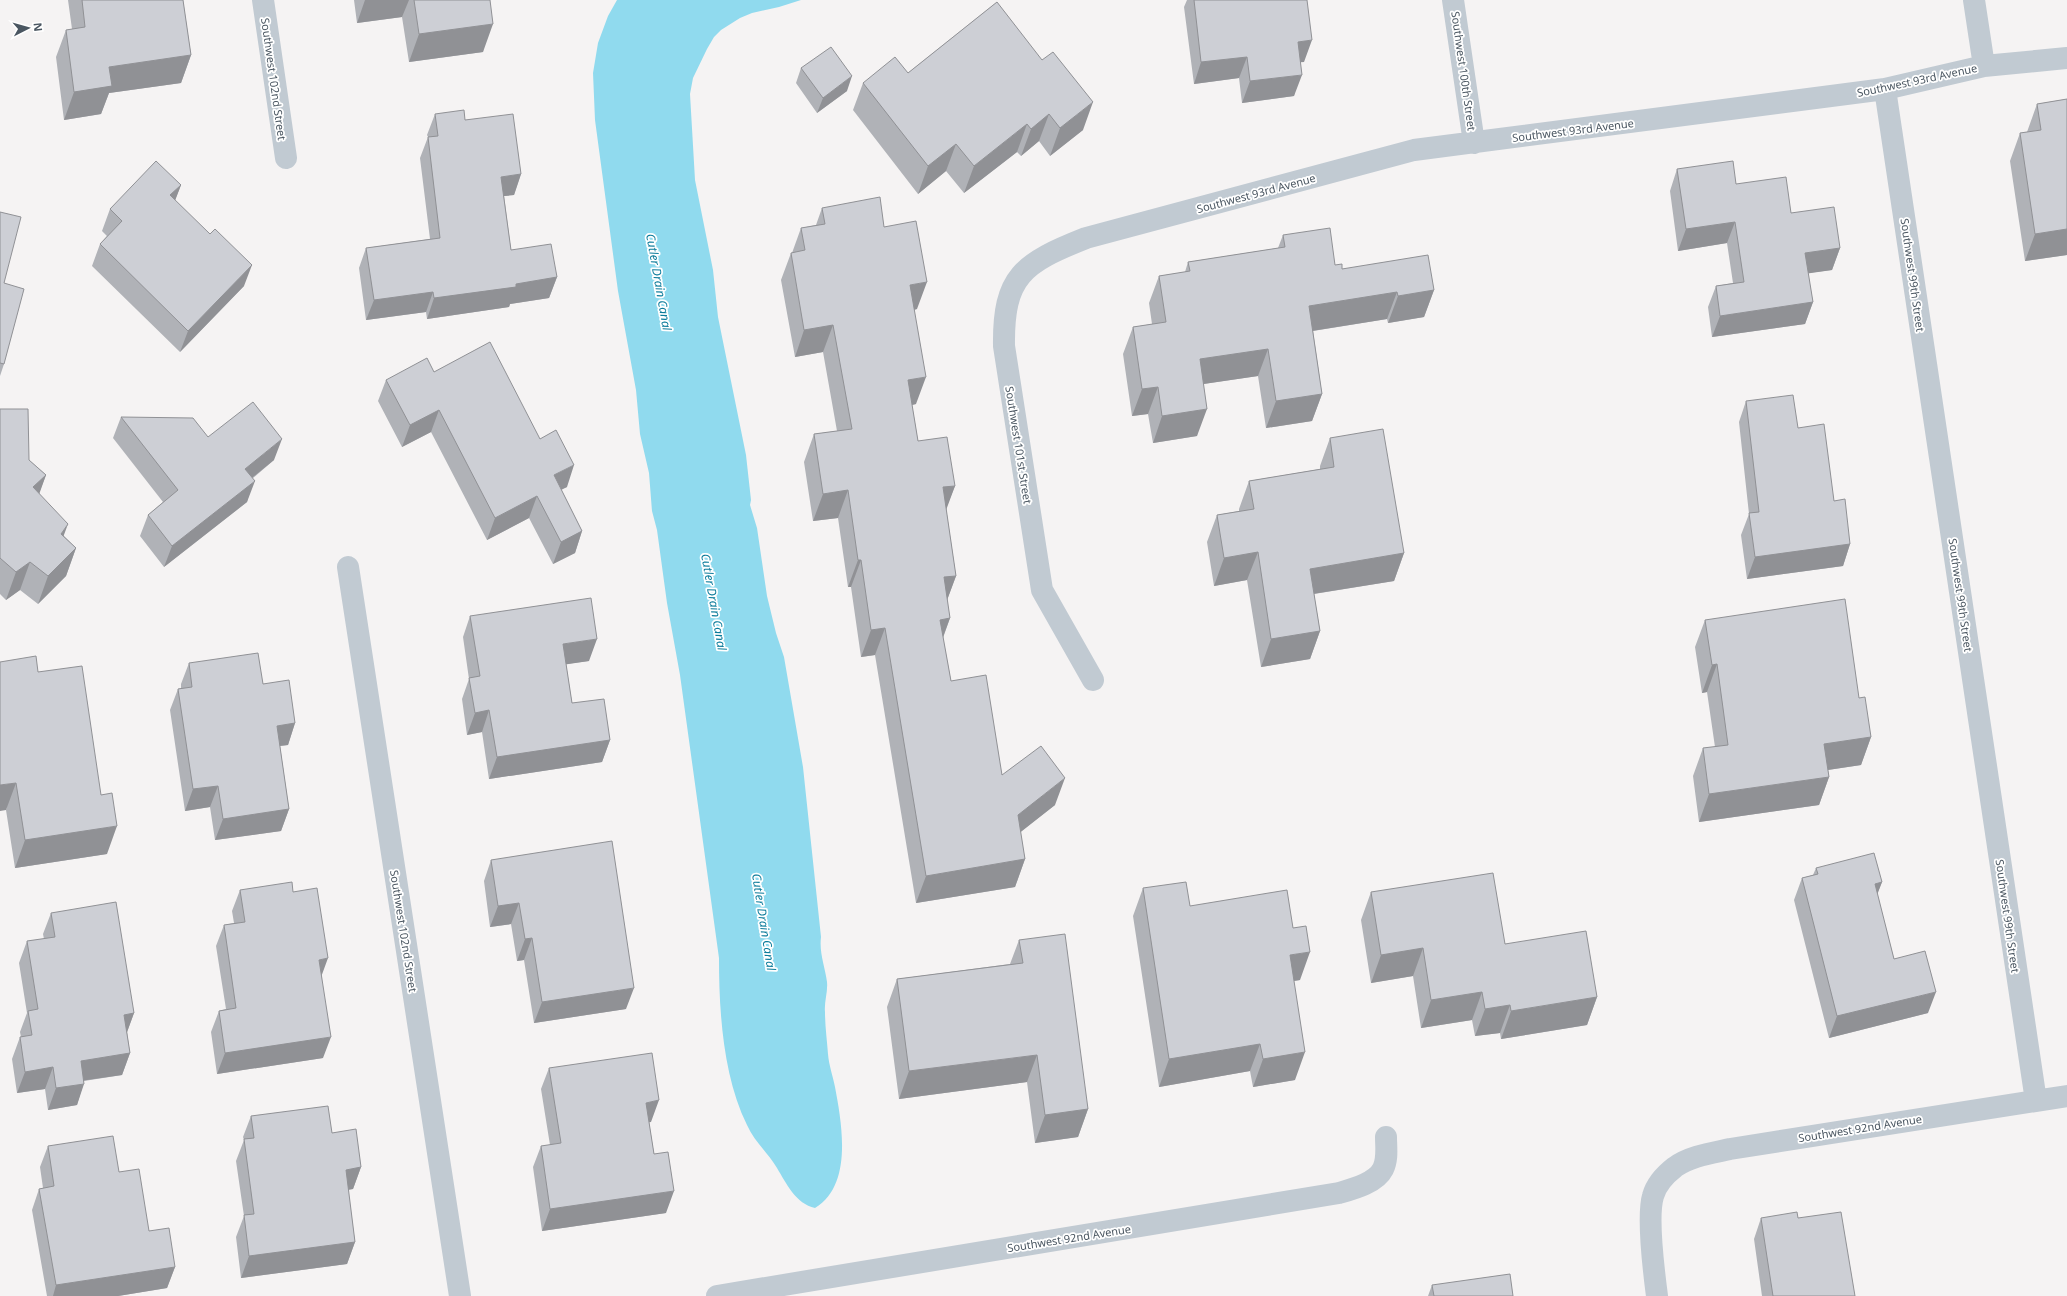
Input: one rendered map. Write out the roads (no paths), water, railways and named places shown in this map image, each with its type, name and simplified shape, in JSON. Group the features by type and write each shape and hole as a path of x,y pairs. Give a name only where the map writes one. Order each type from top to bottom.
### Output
{"street":[{"name":"Southwest 102nd Street","path":"263,0 286,158"},
{"name":"Southwest 100th Street","path":"1453,0 1474,143"},
{"path":"1974,0 1984,66"},
{"name":"Southwest 93rd Avenue","path":"1086,238 1414,150 1885,89 1984,66 2067,58"},
{"name":"Southwest 99th Street","path":"1885,89 2036,1101"},
{"name":"Southwest 101st Street","path":"1086,238 1047,255 1016,279 1009,294 1006,310 1004,346 1042,590 1093,680"},
{"name":"Southwest 102nd Street","path":"348,567 460,1296"},
{"name":"Southwest 92nd Avenue","path":"1657,1296 1651,1214 1653,1196 1661,1180 1676,1166 1701,1156 1730,1149 2067,1096"},
{"name":"Southwest 92nd Avenue","path":"717,1296 1339,1193 1357,1188 1374,1178 1383,1169 1386,1155 1386,1137"}],"water":[{"name":"Cutler Drain Canal","path":"617,0 801,0 752,13 740,18 721,30 714,37 707,49 693,78 690,94 695,180 713,270 718,317 746,455 751,500 750,505 757,528 767,596 776,633 784,657 803,767 821,937 822,960 827,982 825,1008 828,1054 838,1102 842,1135 840,1169 835,1185 827,1198 815,1208 808,1206 797,1198 750,1131 732,1086 724,1043 720,1000 719,958 680,675 667,603 657,530 652,511 649,473 640,434 636,390 618,291 595,120 593,73 598,43 608,16"}]}
